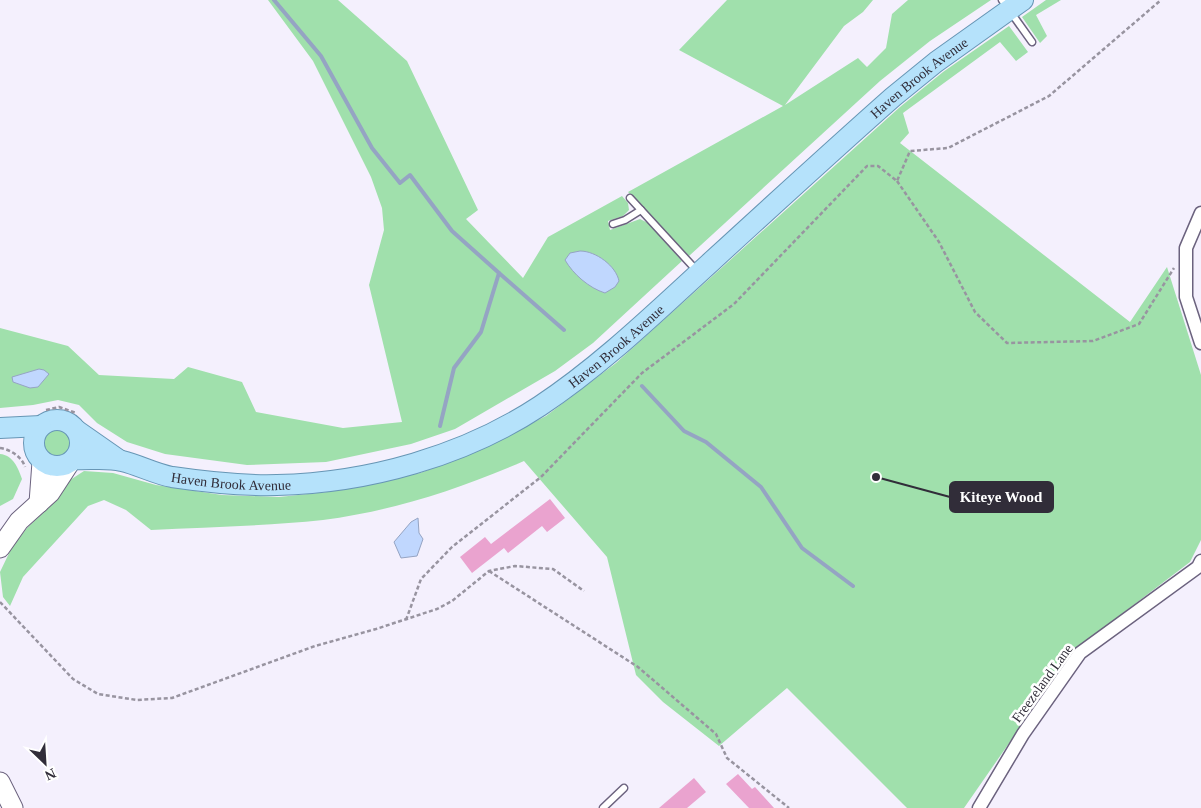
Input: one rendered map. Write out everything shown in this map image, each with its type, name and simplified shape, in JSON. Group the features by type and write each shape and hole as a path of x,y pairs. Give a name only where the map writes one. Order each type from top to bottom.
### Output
{"main road":[{"name":"Haven Brook Avenue","path":"34,461 55,467 71,462 119,460 169,476 222,483 276,485 325,482 372,474 416,462 459,447 539,406 608,355 892,97 1011,3"},
{"name":"Haven Brook Avenue","path":"42,418 47,422 60,420 79,423 119,460"},
{"path":"0,428 42,418"},
{"path":"34,461 34,437 42,418"},
{"path":"71,462 80,447 79,423"},
{"path":"0,432 34,461"}],"street":[{"path":"1201,213 1186,248 1186,296 1201,343"},
{"path":"34,461 38,503"},
{"path":"1,543 19,521 50,493 71,462"},
{"name":"Freezeland Lane","path":"979,808 1024,734 1080,653 1198,567 1201,561"},
{"path":"0,782 13,808"}],"lane":[{"path":"1011,3 1032,42"},
{"path":"630,198 698,273"},
{"path":"614,224 625,220 641,210"},
{"path":"603,808 624,788"}],"path":[{"path":"897,181 910,151 948,148 1049,96 1161,0"},
{"path":"406,620 421,579 446,553 541,476 642,372 734,304 868,166 878,166 897,181 939,242 975,312 1007,343 1093,341 1139,324 1186,248"},
{"path":"42,418 59,407 74,411 79,423"},
{"path":"0,448 7,448 23,462 34,461"},
{"path":"0,602 73,679 98,694 137,700 172,698 315,646 406,620 452,601 489,571 515,566 553,569 584,591"},
{"path":"489,571 638,667 716,734 727,758 789,808"}],"green space":[{"path":"268,0 338,0 407,61 478,210 466,219 523,278 548,237 622,196 628,203 629,210 623,216 608,221 610,230 640,219 648,223 682,261 593,343 555,371 455,429 411,444 326,462 247,465 165,454 127,442 97,423 79,405 58,400 33,405 0,408 0,328 68,346 99,375 174,379 188,367 242,382 256,412 343,428 402,422 369,285 384,230 382,208 371,177 313,61"},
{"path":"727,0 873,0 863,12 844,26 785,105 858,58 867,67 886,48 892,14 908,0 991,0 930,41 880,81 689,256 628,192 783,106 679,50"},
{"path":"1046,0 1061,0 1036,15 1047,36 1040,43 1022,17"},
{"path":"1009,26 1028,52 1016,61 1000,42 903,113 909,133 900,143 1130,322 1167,267 1201,375 1201,540 1190,562 1073,651 964,808 907,808 787,688 719,746 663,702 636,675 607,557 524,461 450,490 400,505 349,516 302,522 151,530 126,510 104,500 88,506 23,577 10,606 3,597 0,572 12,547 27,528 46,510 67,482 84,471 113,473 156,485 222,495 279,497 327,492 420,473 466,456 546,416 616,363 900,107 943,72"},
{"path":"57,426 64,427 69,431 73,436 73,450 69,455 64,459 57,460 50,459 45,455 41,450 40,443 41,436 45,431 50,427"},
{"path":"0,454 12,459 22,479 13,499 0,506"}],"water":[{"path":"580,251 599,257 610,265 619,281 615,287 605,293 593,288 577,275 565,260 570,253"},
{"path":"39,369 49,374 38,387 30,388 13,382 12,377"},
{"path":"418,518 419,533 423,539 417,556 401,558 394,542 411,522"}],"building":[{"path":"550,499 565,518 547,532 542,526 508,553 504,548 472,573 460,557 485,537 491,544"},
{"path":"738,774 752,789 755,787 774,808 749,808 726,784"},
{"path":"694,778 706,792 687,808 659,808"}],"waterway":[{"path":"274,0 321,56 372,148 400,183 410,175 452,231 499,273 481,332 454,368 440,426"},
{"path":"499,273 564,330"},
{"path":"642,386 684,431 706,442 761,487 802,548 853,586"}],"place":[{"name":"Kiteye Wood","path":"876,477"}]}
